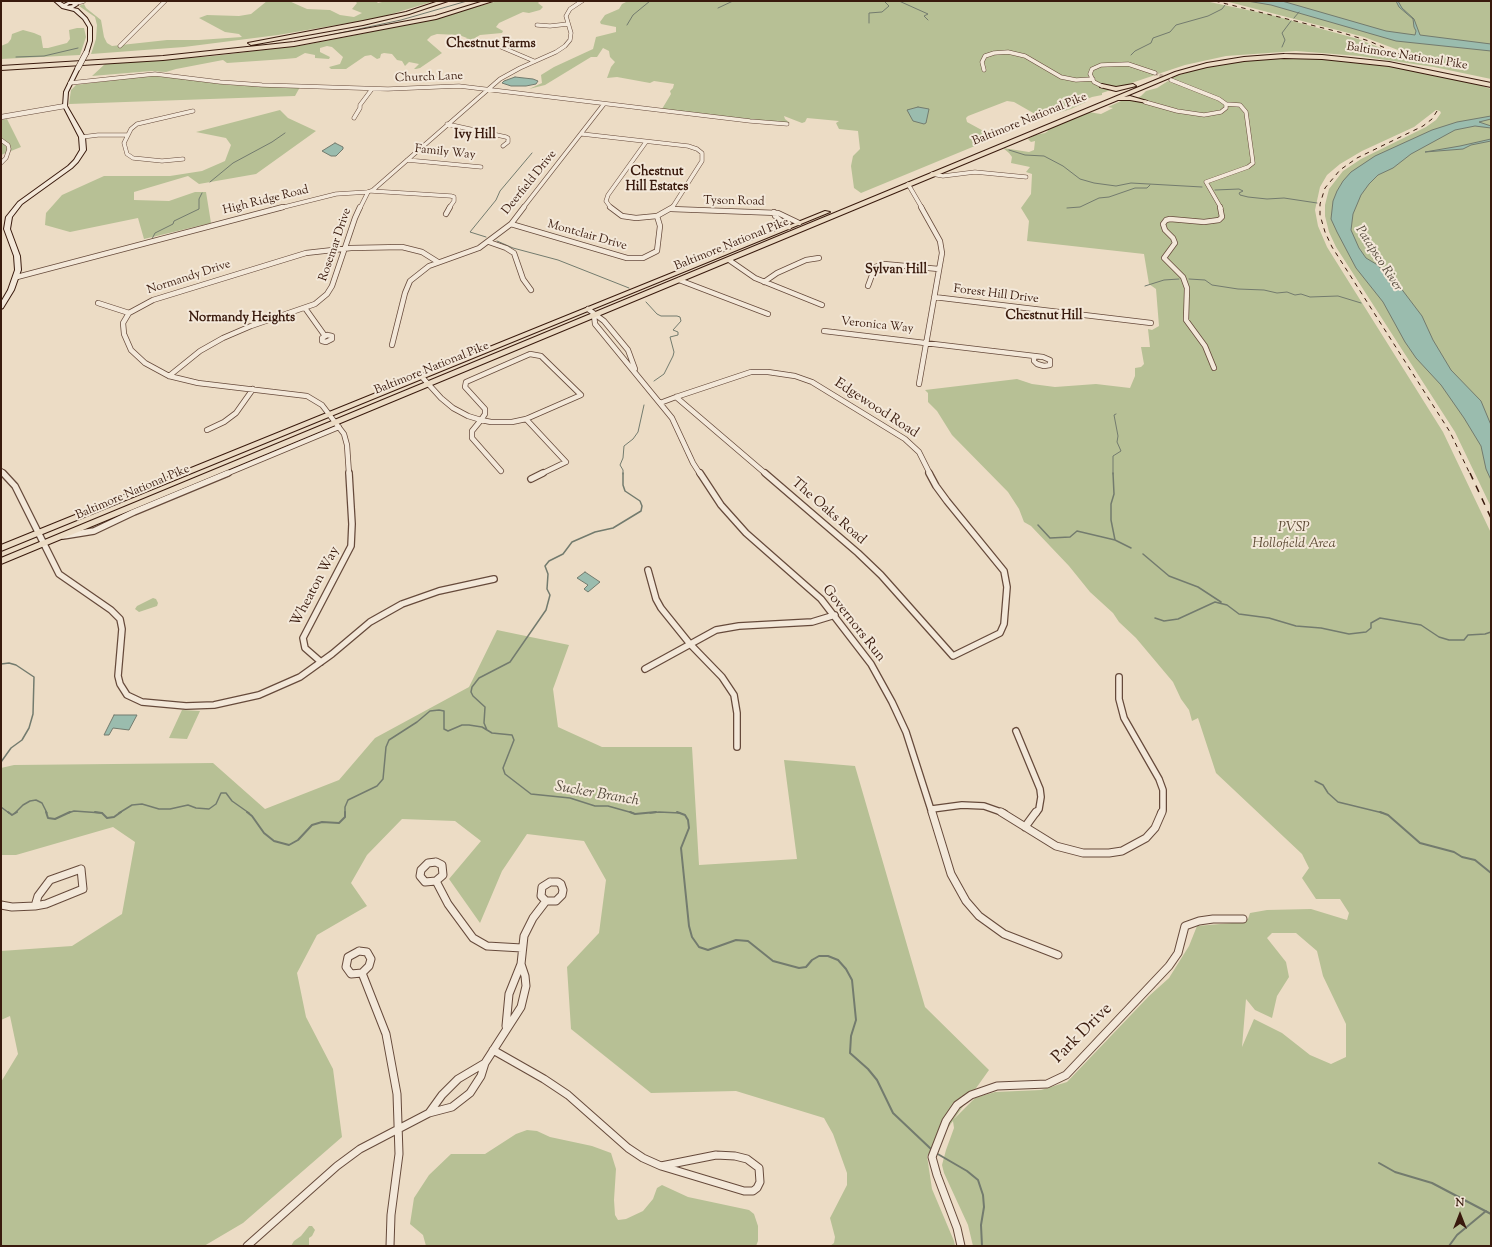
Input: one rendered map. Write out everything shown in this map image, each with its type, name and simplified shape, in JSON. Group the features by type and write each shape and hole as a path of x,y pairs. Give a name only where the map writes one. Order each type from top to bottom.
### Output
{"highway":[{"path":"1,62 159,52 270,40 377,20 444,1"},
{"path":"1,68 170,57 294,44 389,28 443,15 490,1"}],"main road":[{"path":"1,307 17,276 18,265 7,229 9,217 20,203 76,161 83,150 82,137 65,106 65,96 70,83 86,53 90,41 91,31 88,22 72,6 57,1"},
{"name":"Baltimore National Pike","path":"1,548 335,421 422,377 1171,72 1211,62 1254,56 1293,54 1333,56 1389,62 1447,72 1491,84"},
{"name":"Baltimore National Pike","path":"1,561 335,421 729,260 1156,81 1192,69 1224,62 1264,57 1331,57 1389,64 1491,84"},
{"path":"1145,102 1138,97 1138,93 1156,81"},
{"path":"1102,86 1122,89 1144,83"},
{"path":"1087,107 1107,94 1107,90 1102,86"},
{"path":"1094,107 1123,98 1145,102"}],"street":[{"path":"72,6 83,1"},
{"path":"120,46 165,1"},
{"path":"369,192 379,186 447,124 506,75 556,52 568,43 571,33 566,18 568,11 582,1"},
{"path":"537,25 550,26 568,24"},
{"path":"501,47 534,61"},
{"path":"984,70 982,62 985,56 994,53 1008,52 1025,56 1061,77 1076,80 1093,80"},
{"path":"1102,86 1093,80 1090,74 1090,71 1097,66 1109,64 1132,65 1155,73"},
{"name":"Church Lane","path":"70,83 155,74 227,83 372,89 413,89 452,86 788,124"},
{"path":"1171,80 1219,99 1226,106"},
{"path":"354,118 360,108 360,104 372,89"},
{"path":"1145,102 1177,111 1204,115 1218,113 1226,106 1240,105 1246,112 1247,128 1254,158 1252,163 1248,167 1206,182 1222,210 1222,217 1220,220 1210,222 1170,219 1166,220 1162,224 1175,243 1164,258 1183,277 1187,288 1186,320 1205,346 1214,368"},
{"name":"Deerfield Drive","path":"392,345 407,287 415,276 422,270 438,262 472,252 488,242 511,224 604,104"},
{"path":"1,117 65,106"},
{"path":"183,159 162,161 133,158 129,156 126,151 124,143 127,135 134,126 141,122 193,111"},
{"path":"447,124 508,138 508,142 503,146"},
{"path":"582,134 646,142 693,148 700,151 703,155 702,161 671,210 657,216 636,218 622,216 612,210 606,201 608,194 646,142"},
{"path":"82,137 98,135 127,135"},
{"path":"1,140 8,145 9,149 6,158 1,163"},
{"name":"Family Way","path":"407,160 481,167"},
{"path":"932,174 943,176 975,172 1026,177"},
{"path":"908,184 940,241 942,252 919,384"},
{"name":"High Ridge Road","path":"17,276 336,194 369,192 451,196 454,198 454,201 446,214"},
{"name":"Rosemar Drive","path":"169,376 200,351 223,338 251,326 305,308 322,299 330,290 355,218 369,192"},
{"name":"Tyson Road","path":"671,210 774,212 782,214 799,223"},
{"name":"Tyson Road","path":"774,212 775,216 789,227"},
{"name":"Montclair Drive","path":"511,224 622,257 638,258 654,253 658,248 660,226 657,216"},
{"path":"488,242 506,248 514,253 523,279 530,290"},
{"name":"Normandy Drive","path":"129,313 144,303 158,298 289,257 316,252 345,249 402,247 422,252 438,262"},
{"path":"764,282 777,273 806,260 819,258"},
{"path":"729,260 745,273 822,305"},
{"path":"868,286 875,267 884,264 939,269"},
{"path":"679,280 768,314"},
{"name":"Forest Hill Drive","path":"934,297 1151,324"},
{"path":"61,536 94,531 335,421 318,401 307,396 198,383 169,376 145,364 131,350 123,328 125,319 129,313 98,303"},
{"path":"305,308 325,336"},
{"name":"Governors Run","path":"588,309 604,321 628,350 636,372"},
{"name":"Governors Run","path":"594,315 595,324 636,372 678,427 696,468 721,505 746,533 803,581 835,615 864,653 892,702 906,732 932,809 951,874 966,901 983,919 1004,934 1058,955"},
{"name":"Veronica Way","path":"824,330 926,342 1034,356 1047,358 1051,362 1050,365 1040,366 1035,363 1034,356"},
{"path":"422,377 427,384 453,408 468,416 481,420 500,423 526,419 581,395 541,356 536,354 530,354 465,383 465,387 485,409 485,414 481,420 472,431 472,438 501,471"},
{"name":"Edgewood Road","path":"660,403 751,372 768,372 795,376 812,382 905,439 915,447 941,493 999,564 1007,579 1004,624 1000,633 953,656"},
{"path":"208,430 224,422 236,413 253,389"},
{"name":"The Oaks Road","path":"676,397 858,553 895,590 953,656"},
{"path":"526,419 566,462 531,479"},
{"name":"Wheaton Way","path":"321,662 305,648 303,638 350,550 352,540 347,445 344,434 335,421"},
{"path":"1,471 15,486 59,574 111,610 120,619 122,629 119,680 123,689 132,699 149,704 186,706 229,703 259,695 281,687 300,677 370,622 402,604 439,590 494,579"},
{"path":"648,570 656,599 661,608 690,644 722,677 734,695 737,713 737,747"},
{"path":"645,669 716,630 727,627 752,625 800,624 822,620 835,615"},
{"path":"932,809 962,805 984,806 1005,814 1056,846 1083,853 1095,854 1122,851 1146,838 1155,828 1163,810 1163,790 1159,779 1124,718 1119,699 1119,677"},
{"path":"1016,731 1040,789 1041,796 1039,809 1025,827"},
{"path":"1,906 35,906 83,889 81,869 50,880 38,896 35,906"},
{"path":"436,881 448,904 473,938 487,946 498,948 522,948"},
{"path":"506,1028 509,994 521,964 522,948 528,928 546,901"},
{"name":"Park Drive","path":"961,1246 958,1228 936,1176 932,1157 946,1121 957,1105 972,1095 997,1086 1047,1084 1066,1075 1169,966 1178,953 1185,926 1198,921 1212,919 1243,919"},
{"path":"247,1246 337,1166 360,1150 398,1128 429,1113 452,1107 461,1101 476,1086 485,1064 506,1028 521,1007 525,996 525,976 521,964"},
{"path":"362,973 386,1034 397,1094 398,1160 391,1215 390,1246"},
{"path":"493,1050 568,1094 628,1148 643,1158 661,1166 744,1191 752,1191 757,1188 760,1182 759,1168 747,1159 730,1155 716,1155 661,1166"},
{"path":"429,1113 442,1095 458,1079 485,1064"}],"green space":[{"path":"267,1 289,1 307,9 330,10 340,15 354,17 362,13 352,9 357,3 355,1 376,1 378,3 386,1 435,1 378,18 278,35 184,47 91,54 96,39 97,25 95,17 79,6 84,4 86,8 101,20 104,37 107,43 112,46 167,40 199,40 242,37 239,34 225,32 199,18 207,15 239,16 251,14"},
{"path":"498,1 540,1 538,3 543,7 540,10 529,13 523,12 499,23 496,27 503,31 502,33 480,35 468,42 464,42 467,38 459,35 437,34 431,36 427,40 442,53 420,68 416,69 414,69 419,64 409,62 405,66 402,61 397,60 392,54 384,53 377,59 371,55 365,56 346,69 331,69 329,67 340,64 343,57 332,47 327,46 320,48 320,52 330,57 329,59 315,58 315,55 305,53 296,58 227,63 223,60 166,72 151,71 92,76 105,64 213,56 304,45 412,24"},
{"path":"628,1 1205,1 1271,15 1358,39 1401,56 1398,50 1364,37 1225,1 1491,1 1491,79 1434,67 1359,56 1296,51 1226,56 1185,65 1161,73 1102,93 1102,95 1085,100 1086,102 1071,109 1042,118 1014,102 1007,101 966,118 967,122 989,134 983,138 987,141 861,193 854,188 851,166 853,156 860,149 858,131 839,129 836,123 839,121 807,118 805,122 802,123 784,116 790,123 771,122 662,109 671,94 670,91 674,84 654,81 650,83 617,77 607,78 611,67 615,62 610,57 609,51 603,48 597,57 591,57 545,85 529,89 542,83 541,75 554,67 593,49 596,37 616,32 616,27 601,24 600,22 605,15 619,9 622,4"},
{"path":"84,28 86,37 80,55 1,59 1,46 8,43 12,34 23,30 34,33 41,36 43,48 48,48 67,43 70,39 69,30"},
{"name":"PVSP Hollofield Area","path":"1319,58 1380,64 1469,81 1491,89 1491,507 1455,432 1336,247 1329,232 1325,216 1325,205 1329,189 1343,171 1361,159 1426,127 1436,120 1441,113 1440,111 1436,110 1414,127 1362,151 1340,164 1327,175 1320,187 1315,210 1318,226 1327,247 1443,432 1491,533 1491,1246 973,1246 968,1225 944,1173 942,1165 954,1128 953,1121 927,1156 932,1189 955,1246 830,1246 834,1243 835,1237 830,1218 847,1185 847,1173 833,1134 824,1118 736,1091 651,1093 571,1029 567,967 599,933 606,880 584,841 527,834 502,871 480,923 449,879 481,841 455,821 402,819 367,855 351,883 367,906 317,935 297,973 306,1017 333,1069 342,1137 243,1223 204,1246 1,1246 1,1082 18,1054 10,1016 1,1020 1,951 72,946 122,914 135,842 113,827 16,855 1,855 1,768 14,765 213,763 265,809 339,780 375,738 469,687 497,630 569,645 553,689 558,727 602,747 692,747 699,865 797,859 784,760 855,766 925,1007 989,1070 954,1119 975,1098 995,1092 1041,1090 1067,1082 1149,996 1169,978 1189,946 1197,926 1232,923 1248,919 1250,913 1267,910 1311,909 1347,920 1349,913 1340,899 1316,899 1302,878 1309,868 1302,854 1216,773 1198,718 1192,721 1189,710 1181,699 1173,682 1136,638 1119,622 1113,613 1090,592 1069,566 1031,526 1024,522 1019,509 1008,492 952,435 937,411 928,402 928,393 925,390 1017,379 1032,384 1055,387 1096,384 1130,388 1135,376 1135,368 1141,367 1144,364 1141,347 1150,347 1148,329 1152,330 1159,326 1156,289 1149,284 1144,254 1027,241 1029,221 1021,208 1031,194 1032,174 1026,172 1030,167 1011,163 1012,157 1003,148 1029,152 1034,150 1035,141 1031,142 1028,139 1035,135 1045,133 1048,131 1047,129 1088,112 1101,114 1113,108 1108,107 1121,101 1131,101 1141,96 1146,91 1157,88 1168,81 1172,83 1175,81 1170,78 1202,68 1243,61","holes":["1272,933 1296,933 1317,951 1323,976 1346,1024 1346,1057 1331,1064 1310,1055 1282,1033 1254,1019 1242,1047 1246,999 1255,1010 1272,1018 1277,996 1289,977 1286,962 1267,938"]},
{"path":"153,75 229,85 300,87 295,96 69,104 71,90 76,85"},
{"path":"280,110 288,118 316,131 256,174 199,184 188,176 134,192 134,200 169,201 195,192 206,192 211,223 144,239 138,218 70,232 45,225 46,213 62,195 104,176 170,176 202,171 225,161 231,145 226,138 196,132"},
{"path":"7,119 21,147 1,155 1,120"},
{"path":"153,598 156,599 158,603 157,606 139,612 135,609 137,606"},
{"path":"182,710 200,711 187,739 169,738"},
{"path":"527,1130 537,1131 550,1137 592,1146 611,1153 616,1169 614,1200 615,1215 618,1220 626,1219 643,1211 653,1199 657,1188 662,1185 688,1197 749,1210 754,1214 758,1226 758,1241 756,1246 426,1246 423,1235 410,1224 414,1198 429,1175 451,1154 485,1154 516,1134"},
{"path":"309,1226 312,1226 315,1230 309,1238 309,1246 291,1246 294,1241 301,1236"}],"shaded area":[{"path":"1247,1 1282,1 1386,31 1415,35 1416,31 1413,19 1399,7 1396,1 1398,1 1402,8 1414,19 1420,35 1491,44 1491,51 1396,41 1271,5"},
{"path":"515,77 538,81 536,84 526,86 511,86 502,83"},
{"path":"918,107 929,109 926,123 924,124 913,121 907,110"},
{"name":"Patapsco River","path":"1491,116 1491,119 1479,122 1491,126 1491,128 1475,126 1455,130 1411,154 1393,168 1378,175 1361,195 1353,214 1351,230 1359,248 1366,258 1376,264 1397,283 1422,316 1433,340 1451,370 1481,401 1491,425 1491,480 1486,469 1481,446 1464,418 1441,385 1416,358 1405,342 1383,302 1356,268 1331,219 1333,201 1343,181 1351,172 1375,156 1432,130 1457,122"},
{"path":"1491,139 1491,141 1471,145 1463,149 1425,152 1460,146"},
{"path":"335,143 343,147 343,149 336,156 331,156 322,151"},
{"path":"585,572 600,582 588,592 584,589 588,585 577,578"},
{"path":"114,715 137,715 129,730 113,728 109,735 104,735"}],"waterway":[{"path":"326,36 401,20 467,1"},
{"path":"627,25 633,15 650,1"},
{"path":"718,8 733,1"},
{"path":"869,23 869,13 882,12 889,6 884,1"},
{"path":"899,1 928,14 924,16 928,20"},
{"path":"1131,55 1135,51 1151,43 1153,38 1170,32 1176,25 1208,16 1222,9 1225,5"},
{"path":"1294,18 1299,12"},
{"path":"1282,47 1285,40 1282,33 1291,21"},
{"path":"16,57 44,56 78,48"},
{"path":"210,182 233,163 272,142 285,133"},
{"path":"1009,150 1025,155 1044,156 1063,166 1080,179 1094,183 1116,186 1131,183 1202,187"},
{"path":"486,237 470,232 496,200 500,191 532,153"},
{"path":"1067,208 1080,207 1099,198 1109,197 1135,188 1147,188 1150,185"},
{"path":"1215,190 1239,189 1243,191 1239,193 1240,195 1248,197 1267,199 1284,198 1317,203"},
{"path":"152,239 155,233 173,224 174,221 199,209 199,199 202,193"},
{"path":"497,241 513,248 558,260 629,288"},
{"path":"1145,286 1164,280 1179,279"},
{"path":"1189,279 1205,280 1212,285 1238,289 1264,290 1277,293 1287,292 1295,295 1301,294 1310,297 1338,296 1361,303"},
{"path":"646,302 657,314 661,316 677,316 680,317 681,321 673,330 678,332 678,335 670,337 674,352 673,356 664,374 654,381"},
{"path":"487,730 484,723 485,707 473,696 471,692 472,687 479,678 510,662 546,610 550,595 547,589 548,574 545,566 549,561 563,554 572,542 595,532 613,528 641,511 642,506 640,501 625,491 623,485 623,470 620,465 623,458 624,446 633,439 638,432 644,405"},
{"path":"1113,473 1113,456 1121,451 1117,442 1118,436 1114,415 1116,414"},
{"path":"1113,473 1114,494 1111,504 1111,520 1115,540"},
{"path":"1038,525 1050,538 1070,537 1077,531 1115,540"},
{"path":"1115,540 1131,548"},
{"path":"1143,554 1169,576 1198,587 1221,602"},
{"path":"1155,618 1164,621 1178,619 1215,602 1227,605 1239,614 1269,618 1296,626 1321,628 1349,634 1366,632 1371,628 1371,623 1380,618 1421,625 1439,637 1449,640 1464,640 1468,635 1485,634 1491,632"},
{"name":"Sucker Branch","path":"1,664 9,663 16,665 34,677 33,714 29,728 22,740 11,748 1,762"},
{"name":"Sucker Branch","path":"247,812 252,816 264,833 274,841 289,845 298,840 312,825 322,822 339,823 345,817 345,807 348,800 377,786 383,779 386,747 389,740 417,722 430,711 444,711 444,729 448,731 462,725 482,727 487,730"},
{"name":"Sucker Branch","path":"487,730 492,733 512,735 514,740 503,768 505,774 531,794 570,798 595,806 608,806 631,813"},
{"path":"1315,781 1323,785 1328,793 1338,802 1382,813"},
{"name":"Sucker Branch","path":"119,813 132,805 142,804 159,809 170,809 188,805 196,808 209,809 216,804 221,793 226,793 232,801 249,813"},
{"name":"Sucker Branch","path":"15,813 23,805 30,801 36,800 42,803 47,813"},
{"name":"Sucker Branch","path":"1,807 9,813"},
{"name":"Sucker Branch","path":"68,813 74,811 102,813"},
{"name":"Sucker Branch","path":"8,812 12,815 17,812"},
{"name":"Sucker Branch","path":"46,812 48,818 55,819 70,812"},
{"name":"Sucker Branch","path":"95,812 102,813"},
{"name":"Sucker Branch","path":"102,813 107,818 114,817 121,812"},
{"name":"Sucker Branch","path":"631,813 635,814 656,812"},
{"name":"Sucker Branch","path":"650,813 680,813"},
{"name":"Sucker Branch","path":"680,813 685,815 688,820 689,828 681,848 689,926 692,937 699,947 708,950 736,940 748,941 773,961 799,968 806,967 812,960 819,956 828,956 838,960 846,969 852,980 856,1020 851,1036 850,1053 868,1069 877,1080 893,1113 931,1149"},
{"path":"1382,813 1388,815 1420,843 1454,852 1462,857 1475,860 1491,873"},
{"name":"Sucker Branch","path":"936,1153 967,1171 978,1180 983,1195 984,1207 981,1225 982,1246"},
{"path":"1379,1163 1395,1172 1432,1183 1486,1211"},
{"path":"1449,1246 1457,1235 1486,1211"},
{"path":"1486,1211 1491,1214"}],"tunnel":[{"path":"1155,73 1171,80"}],"railway":[{"path":"1215,1 1343,33 1369,41 1399,54"},
{"path":"1437,111 1432,119 1423,126 1357,158 1340,170 1325,188 1320,204 1320,215 1325,232 1332,247 1450,432 1470,474"},
{"path":"1470,473 1491,518"}],"district":[{"name":"Chestnut Farms","path":"491,45"},
{"name":"Ivy Hill","path":"475,136"},
{"name":"Chestnut Hill Estates","path":"657,180"},
{"name":"Sylvan Hill","path":"896,271"},
{"name":"Chestnut Hill","path":"1044,317"},
{"name":"Normandy Heights","path":"242,319"}]}
